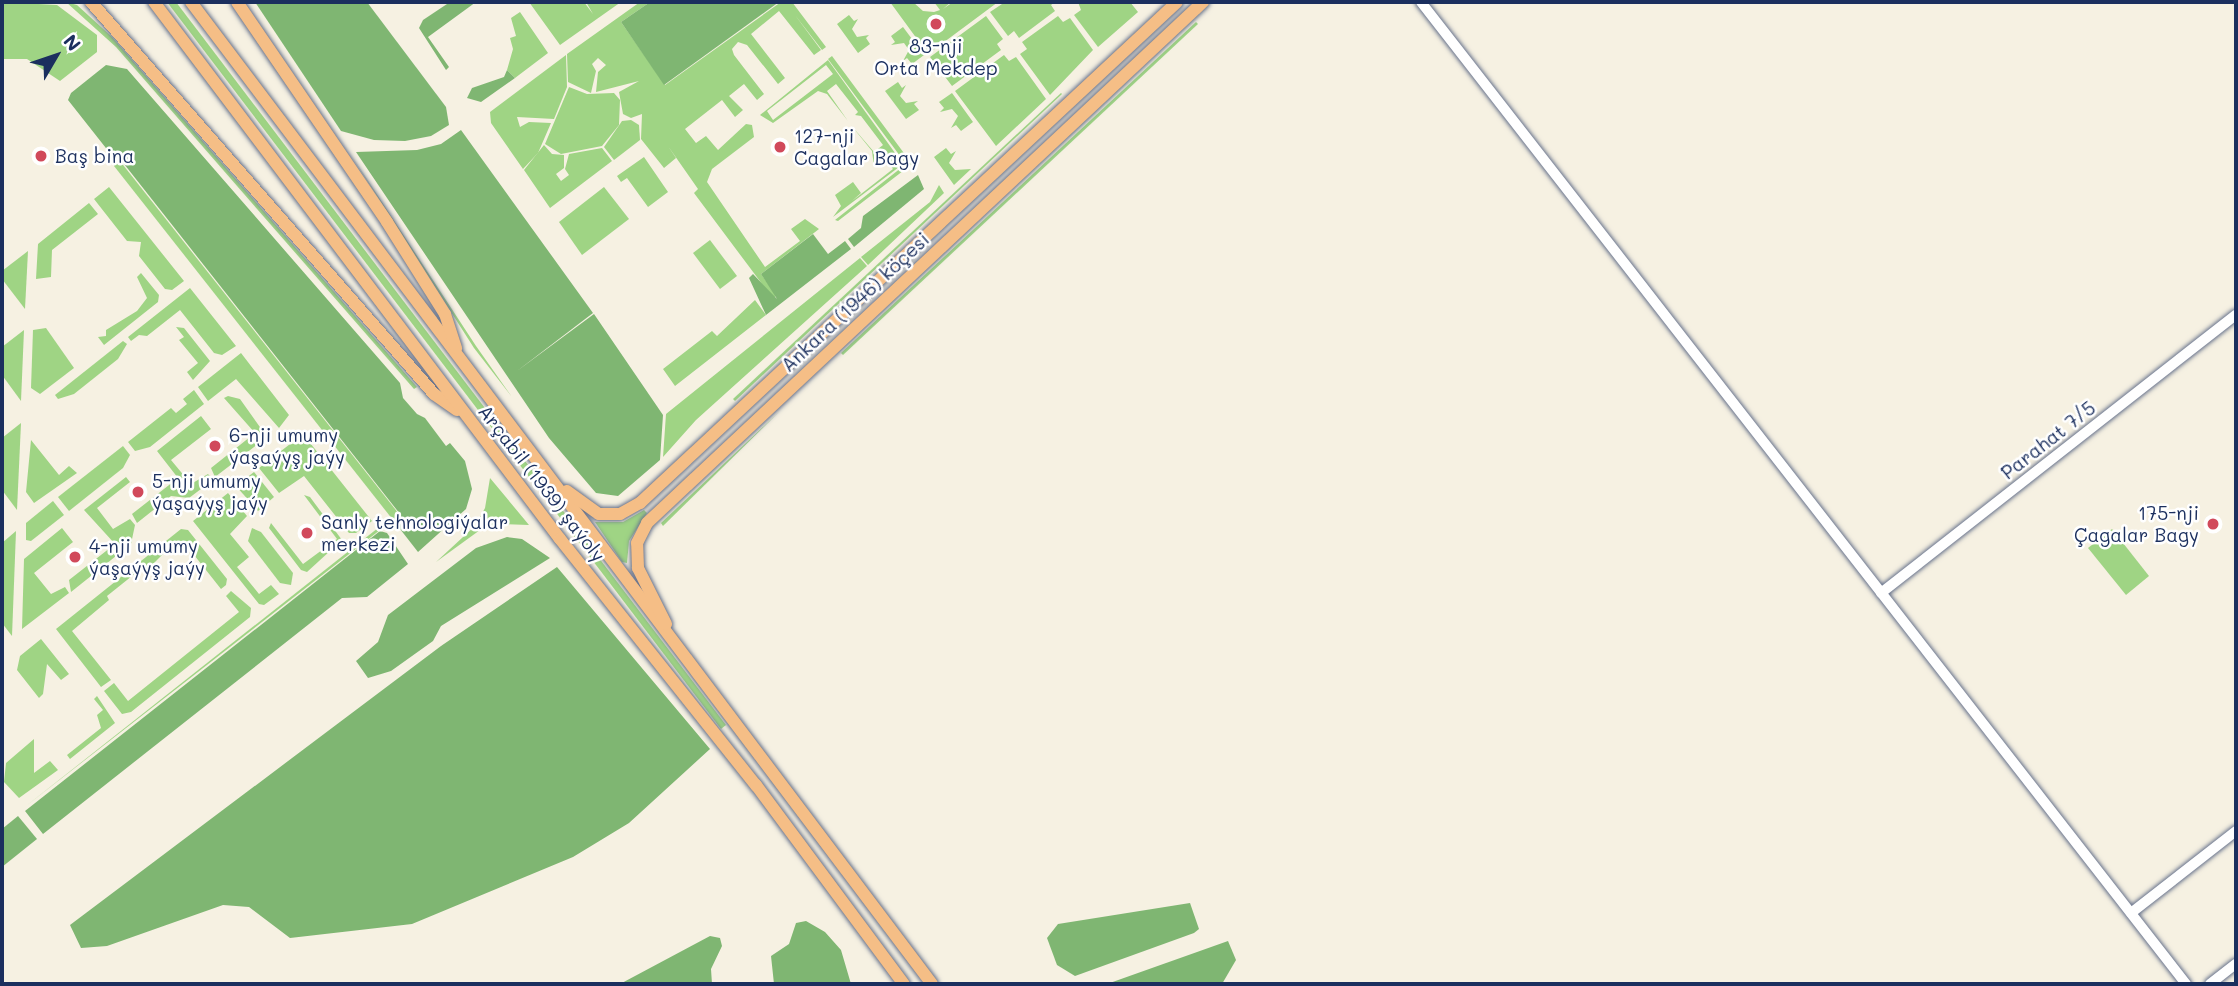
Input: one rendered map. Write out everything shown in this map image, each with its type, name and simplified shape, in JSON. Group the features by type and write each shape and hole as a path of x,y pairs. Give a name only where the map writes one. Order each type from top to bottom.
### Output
{"main road":[{"path":"83,2 103,17"},
{"path":"91,2 434,394 465,415"},
{"name":"Arçabil (1939) şaýoly","path":"154,2 465,415 904,984"},
{"name":"Arçabil (1939) şaýoly","path":"191,2 932,984"},
{"path":"237,2 445,314 461,361"},
{"name":"Ankara (1946) köçesi","path":"544,469 590,510 612,516 634,508 1177,2"},
{"name":"Ankara (1946) köçesi","path":"688,664 638,568 637,543 647,523 1203,2"},
{"path":"881,953 899,939"}],"street":[{"path":"1421,2 2186,984"},
{"name":"Parahat 7/5","path":"1881,593 2236,315"},
{"path":"2131,913 2236,831"},
{"path":"2210,984 2236,964"}],"green space":[{"path":"2,2 57,5 97,35 97,52 60,81 27,59 2,59"},
{"path":"66,2 77,5 112,37 417,387 414,389 116,47"},
{"path":"167,2 176,2 726,725 721,729"},
{"path":"255,2 367,2 446,107 449,125 431,136 405,141 374,140 341,131"},
{"path":"450,2 476,2 428,37 449,67 446,70 419,28 423,20"},
{"path":"529,2 584,2 593,14 586,2 621,2 560,45"},
{"path":"640,2 650,2 621,22 665,85 781,2 792,2 826,47 822,50 795,15 821,50 814,55 779,11 751,34 785,78 778,84 747,45 738,42 732,49 734,55 764,94 757,100 744,84 729,96 743,110 735,117 722,100 685,129 696,143 706,136 718,150 746,124 752,125 754,137 712,169 707,182 765,267 800,241 791,229 805,219 819,229 761,274 776,295 774,300 694,193 698,189 668,146 676,158 664,168 641,139 642,114 631,118 623,114 619,92 639,81 596,92 598,72 606,65 598,58 592,64 596,71 591,93 568,82 567,54"},
{"path":"650,2 779,2 664,85 621,22"},
{"name":"83-nji Orta Mekdep","path":"890,2 913,2 923,11 934,12 940,10 934,2 951,2 943,9 953,2 998,2 928,54"},
{"path":"1005,2 1055,2 1051,5 1055,11 1019,38 1014,31 1008,36 990,12"},
{"path":"1078,2 1130,2 1138,12 1098,47 1074,15 1081,10"},
{"path":"520,12 548,53 515,78 507,70 513,49 510,38 516,36 511,18"},
{"path":"849,15 854,21 858,19 852,29 857,37 869,35 866,38 870,44 858,53 837,24"},
{"path":"986,16 1003,39 997,44 1001,50 952,86 930,57"},
{"path":"1058,16 1063,22 1070,18 1093,50 1050,95 1020,54 1027,49 1022,42"},
{"path":"1196,22 1198,24 843,355 841,353"},
{"path":"903,27 924,55 912,64 907,58 903,61 909,50 904,43 891,45 895,42 891,36"},
{"path":"566,55 567,87 554,119 517,117 520,127 529,122 551,123 538,153 523,169 491,123 490,112"},
{"path":"1004,55 1009,61 1016,57 1046,99 996,146 955,91"},
{"path":"832,56 912,164 838,221 835,220 906,164 828,59"},
{"path":"828,60 903,164 833,217 841,206 835,195 853,182 861,193 852,201 893,169 884,158 874,166 872,151 850,124 874,152 883,145 861,116 855,115 858,112 836,84 827,91 848,121 827,94 818,91 773,123 760,115","holes":["826,65 833,74 773,120 767,111"]},
{"path":"106,65 127,69 400,383 403,398 417,414 425,418 446,446 450,443 465,461 472,489 466,509 418,552 393,520 400,514 117,155 113,157 68,100 71,93"},
{"path":"507,70 515,78 481,102 467,98 472,88 504,77"},
{"path":"898,82 902,88 906,85 900,96 906,103 918,101 914,104 919,110 906,119 885,91"},
{"path":"569,87 587,94 614,93 620,100 619,125 602,146 561,154 545,144"},
{"path":"952,93 973,122 961,131 956,125 951,128 958,116 952,109 940,112 944,108 939,102"},
{"path":"1061,93 735,401 733,399"},
{"path":"631,120 639,125 640,140 614,160 604,147 622,121"},
{"path":"461,130 593,313 517,371 594,314 663,415 660,460 618,496 596,493 549,438 356,152 417,150 441,144"},
{"path":"544,145 552,154 564,155 564,168 556,174 561,181 569,175 565,169 569,154 602,148 612,161 550,208 524,170"},
{"path":"946,148 951,154 956,151 949,163 955,170 971,169 954,185 934,157"},
{"path":"351,155 476,346 512,397 474,348"},
{"path":"116,156 399,514 393,520 114,166"},
{"path":"644,157 668,192 648,207 627,178 621,182 617,176"},
{"path":"918,175 924,189 854,247 848,239 861,228 863,216"},
{"path":"939,185 944,193 868,265 861,257 930,202"},
{"path":"109,187 184,281 172,290 165,289 139,256 141,242 127,241 94,199"},
{"path":"604,187 629,219 582,255 559,222"},
{"path":"89,203 98,214 52,250 51,277 36,279 38,244"},
{"path":"813,234 828,254 845,241 851,249 766,315 749,278 753,274 777,299 761,274"},
{"path":"710,240 737,276 720,289 693,253"},
{"path":"28,251 25,309 2,279 2,271"},
{"path":"860,258 867,266 696,420 663,457 666,414"},
{"path":"141,273 159,295 158,302 104,345 98,337 106,336 106,330 137,311 147,298 137,277"},
{"path":"190,288 236,346 222,355 214,353 180,310 147,336 139,335 131,341 128,337"},
{"path":"755,300 766,315 675,386 663,369 712,331 717,336"},
{"path":"176,327 184,328 210,361 193,380 187,372 198,363 179,340 184,337"},
{"path":"46,328 74,368 40,394 31,388 33,330"},
{"path":"24,330 21,401 2,375 2,347"},
{"path":"123,341 127,344 118,359 74,394 58,399 55,395"},
{"path":"241,353 289,415 279,428 236,379 208,401 198,387"},
{"path":"194,390 204,404 150,447 135,451 128,442 171,408 176,413 187,404 183,399"},
{"path":"228,396 240,399 267,437 215,477 211,468 255,433 224,398"},
{"path":"779,412 663,526 661,523"},
{"path":"201,416 211,429 171,460 191,484 208,474 213,480 189,498 171,496 137,523 132,514 178,478 157,451"},
{"path":"21,423 17,510 2,490 2,438"},
{"path":"303,434 372,521 356,533 349,533 304,476 279,493 259,468"},
{"path":"31,440 59,475 69,466 77,473 34,503 26,492"},
{"path":"123,446 130,455 123,468 69,511 58,497"},
{"path":"254,472 274,497 258,511 236,486"},
{"path":"126,477 130,482 97,508 113,529 130,519 135,525 131,544 71,592 69,580 115,544 84,510"},
{"path":"490,478 529,525 498,524 480,530 436,562 476,525 485,508"},
{"path":"228,493 247,516 230,534 249,557 237,567 259,594 271,585 279,594 264,605 259,604 193,521"},
{"path":"304,495 310,497 342,540 307,572 301,570 269,528 271,523 303,564 337,539"},
{"path":"53,501 64,515 31,541 26,540 26,523"},
{"path":"644,510 647,513 629,541 627,563 622,562 595,522 623,522"},
{"path":"62,528 73,542 34,573 51,594 65,587 69,593 22,629 24,559"},
{"path":"252,528 261,532 293,573 291,585 280,583 248,541"},
{"path":"378,528 380,530 26,806"},
{"path":"181,529 188,530 227,579 226,585 221,589 183,541 174,543 145,572 142,568 107,596 109,600 72,631 111,680 101,687 56,629"},
{"path":"2112,529 2149,576 2126,595 2088,548"},
{"path":"16,531 12,636 2,623 2,543"},
{"path":"380,531 387,533 408,564 367,597 342,598 43,834 25,811"},
{"path":"507,537 522,539 550,558 441,626 433,641 391,671 368,678 356,661 378,642 388,615 476,548"},
{"path":"557,567 710,749 629,823 573,857 412,924 290,938 249,907 223,905 107,946 81,948 70,925 441,646"},
{"path":"231,591 251,608 250,617 131,712 122,714 104,691 114,683 128,701 239,612 226,596"},
{"path":"41,639 69,674 61,680 47,664 43,694 39,698 17,670 20,656"},
{"path":"97,696 115,723 70,759 67,755 101,728 97,715 103,710 94,699"},
{"path":"34,739 34,773 50,761 58,770 19,798 4,782 6,763"},
{"path":"18,816 37,839 2,867 2,829"},
{"path":"1190,903 1199,929 1194,933 1075,976 1057,965 1047,938 1058,924"},
{"path":"806,921 825,932 841,950 851,984 774,984 771,956 789,944 796,923"},
{"path":"710,936 720,938 722,946 711,969 712,984 620,984"},
{"path":"1228,941 1236,960 1222,984 1107,984"}],"place":[{"name":"83-nji Orta Mekdep","path":"936,24"},
{"name":"127-nji Cagalar Bagy","path":"780,147"},
{"name":"Baş bina","path":"41,156"},
{"name":"6-nji umumy ýaşaýyş jaýy","path":"215,446"},
{"name":"5-nji umumy ýaşaýyş jaýy","path":"138,492"},
{"name":"175-nji Çagalar Bagy","path":"2213,524"},
{"name":"Sanly tehnologiýalar merkezi","path":"307,533"},
{"name":"4-nji umumy ýaşaýyş jaýy","path":"75,557"}]}
